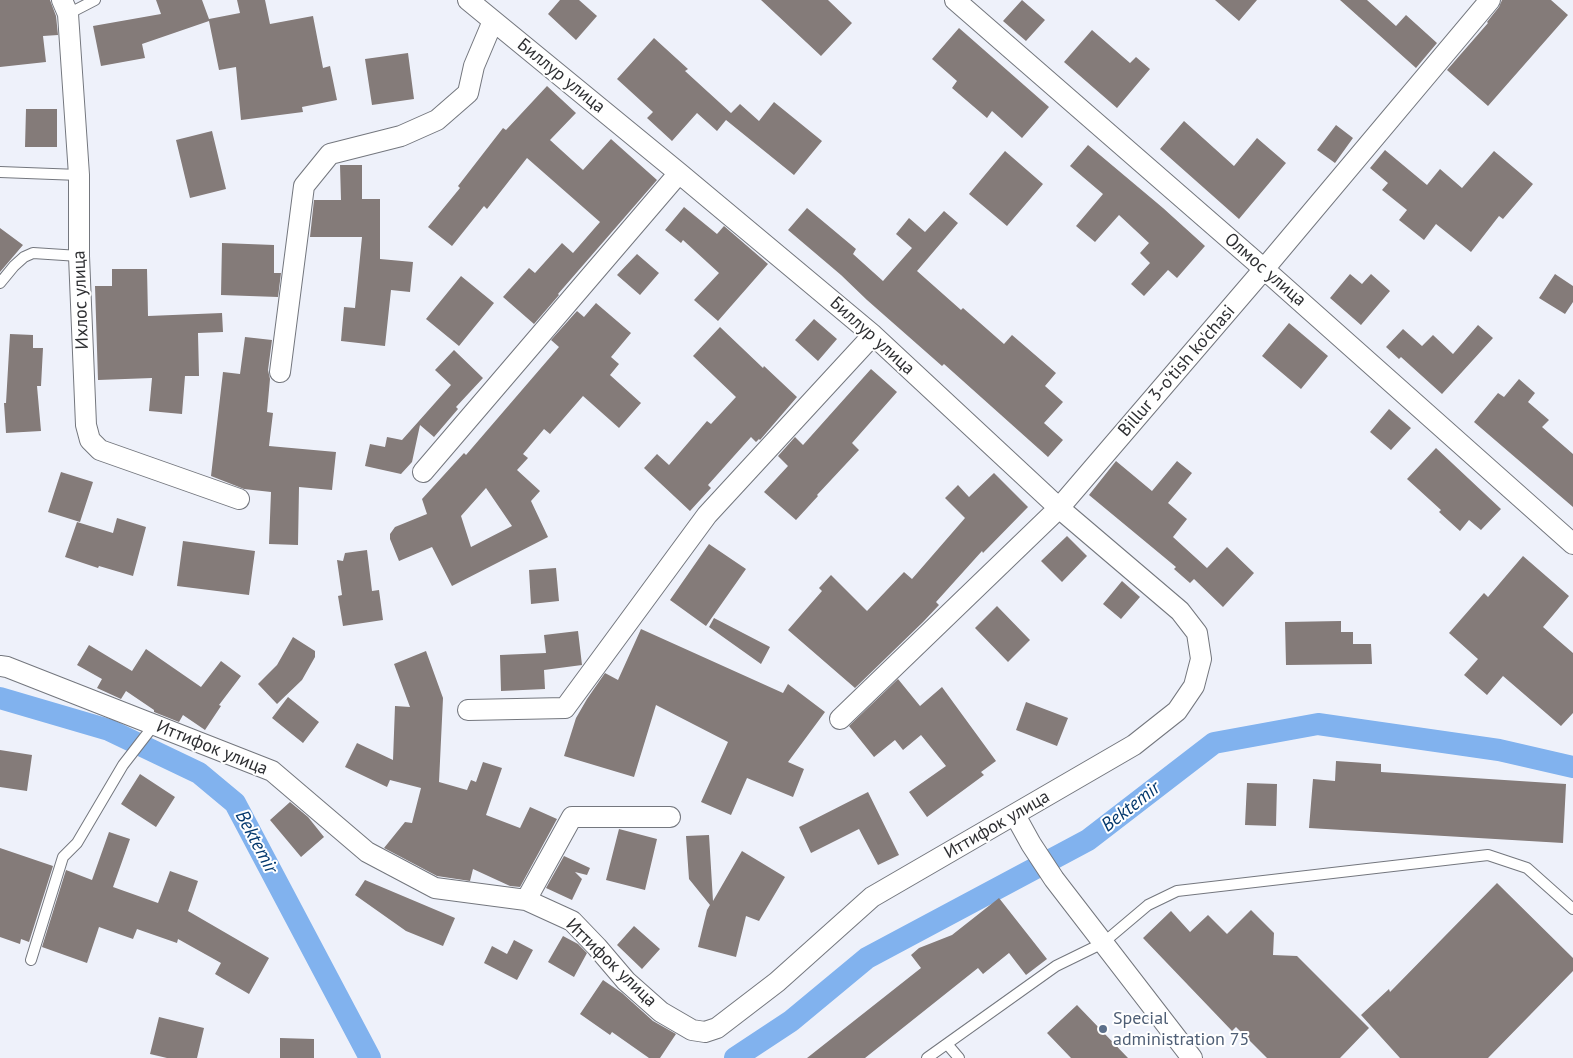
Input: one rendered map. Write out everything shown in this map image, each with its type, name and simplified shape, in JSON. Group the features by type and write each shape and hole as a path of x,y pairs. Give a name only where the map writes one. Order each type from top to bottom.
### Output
{"street":[{"name":"Биллур улица","path":"468,0 873,335 1058,508 1180,611 1197,633 1201,659 1194,686 1177,710"},
{"name":"Олмос улица","path":"955,0 1264,269 1573,544"},
{"name":"Billur 3-o'tish ko'chasi","path":"840,719 1058,508 1264,269 1490,0"},
{"name":"Ихлос улица","path":"65,7 79,175 79,256 86,425 90,440 100,450 239,499"},
{"path":"280,372 304,186 330,154 401,136 437,120 443,115 468,93 474,66 493,21"},
{"path":"423,472 679,173"},
{"path":"468,710 564,708 707,516 873,335"},
{"name":"Иттифок улица","path":"0,666 7,666 150,730 272,771 367,852 435,888 526,900 572,921 626,981 661,1012 692,1030 705,1032 717,1028 777,982 872,897 1134,745 1177,710"},
{"path":"1015,814 1031,844 1054,879 1192,1058"},
{"path":"526,900 572,817 670,817"}],"lane":[{"path":"65,7 95,0"},
{"path":"0,172 79,175"},
{"path":"0,283 24,256 33,253 79,256"},
{"path":"31,960 63,857 77,843 123,765 150,730"},
{"path":"927,1058 1056,966 1103,942 1148,905 1177,891 1488,855 1527,868 1573,909"},
{"path":"947,1044 959,1058"}],"building":[{"path":"0,0 50,0 56,16 58,35 43,36 46,62 0,67"},
{"path":"156,0 202,0 209,19 240,13 237,0 265,0 270,24 313,16 323,68 330,66 337,100 302,107 303,112 241,120 236,67 219,70 209,21 142,44 145,58 101,66 93,26 161,14"},
{"path":"560,0 579,0 597,16 576,40 548,14"},
{"path":"761,0 828,0 852,23 821,56"},
{"path":"1022,0 1045,20 1026,41 1003,21"},
{"path":"1215,0 1257,0 1239,21"},
{"path":"1340,0 1367,0 1396,26 1406,15 1437,43 1416,68"},
{"path":"1502,0 1551,0 1568,15 1488,106 1447,70 1488,23"},
{"path":"959,28 1049,107 1022,138 992,111 987,118 952,88 957,81 932,59"},
{"path":"1092,30 1130,63 1136,57 1150,69 1117,108 1064,62"},
{"path":"654,38 688,69 685,71 731,113 740,104 759,121 774,102 822,141 794,175 726,120 717,131 697,113 672,141 647,118 653,112 617,79"},
{"path":"408,53 414,99 372,105 365,59"},
{"path":"547,86 576,113 550,140 583,170 611,139 657,180 534,324 503,297 529,268 535,273 562,243 573,253 600,222 527,158 487,209 484,206 452,246 428,227 460,188 458,186 503,128 506,130"},
{"path":"26,109 57,109 57,147 25,147"},
{"path":"1184,121 1234,166 1257,138 1286,163 1239,219 1160,149"},
{"path":"1336,125 1353,138 1335,163 1317,150"},
{"path":"212,131 226,189 190,198 176,140"},
{"path":"1088,145 1205,246 1177,278 1168,270 1144,296 1131,284 1150,263 1140,253 1149,243 1119,215 1095,242 1076,226 1103,194 1070,166"},
{"path":"1385,150 1427,185 1440,169 1462,188 1494,151 1533,184 1503,219 1499,216 1471,252 1436,224 1424,240 1399,220 1407,210 1382,190 1388,183 1370,168"},
{"path":"1005,151 1043,184 1007,226 969,194"},
{"path":"340,165 362,165 362,199 380,199 380,259 413,262 410,292 391,290 385,346 341,341 344,307 355,308 362,237 310,237 314,200 341,200"},
{"path":"684,207 717,234 724,226 768,264 718,321 694,300 719,273 683,240 681,243 665,230"},
{"path":"807,208 856,249 853,254 883,281 912,248 896,234 909,218 925,232 944,211 958,223 917,271 961,310 963,308 1004,344 1012,335 1056,373 1045,386 1063,402 1044,423 1063,440 1048,457 944,364 942,366 788,230"},
{"path":"0,228 23,245 0,272"},
{"path":"222,243 274,245 274,273 281,273 278,297 221,295"},
{"path":"637,254 659,273 640,295 617,275"},
{"path":"112,269 147,269 148,316 222,313 223,332 198,333 199,376 185,376 182,414 149,411 152,378 98,380 95,286 112,286"},
{"path":"1350,274 1362,284 1371,274 1390,291 1361,325 1330,298"},
{"path":"1555,274 1573,286 1573,302 1565,314 1539,298"},
{"path":"461,276 494,303 459,346 426,319"},
{"path":"596,303 631,333 611,357 619,364 610,375 641,403 619,428 583,396 550,434 544,429 523,454 528,458 517,470 540,491 531,501 548,537 452,586 432,547 399,561 390,539 390,534 395,527 427,514 422,499 464,453 466,455 559,347 551,340 577,311 584,317","holes":["486,488 512,526 471,547 461,516"]},
{"path":"814,319 837,339 818,361 795,340"},
{"path":"1289,323 1328,356 1301,389 1262,356"},
{"path":"1478,325 1493,338 1442,394 1401,357 1399,359 1386,347 1403,329 1422,346 1433,335 1453,354"},
{"path":"720,327 797,397 760,440 756,442 751,437 708,485 711,488 690,511 644,468 657,454 669,465 707,421 711,424 736,397 693,356"},
{"path":"10,334 33,335 33,348 43,348 41,386 37,386 41,431 6,433 4,403 6,403"},
{"path":"245,337 272,340 268,370 270,379 267,412 273,413 269,446 336,452 332,490 299,487 298,545 269,544 271,492 244,489 211,476 223,372 240,374"},
{"path":"454,350 483,378 456,407 458,409 434,437 420,425 412,462 401,474 365,466 370,444 385,447 387,437 402,440 451,385 435,370"},
{"path":"871,369 897,392 852,443 859,450 796,520 764,492 788,466 778,456 795,437 803,445"},
{"path":"1519,379 1535,393 1528,402 1549,420 1542,427 1573,454 1573,507 1474,422 1498,393 1504,397"},
{"path":"1389,409 1411,428 1391,450 1370,432"},
{"path":"1436,448 1501,509 1481,530 1469,520 1460,531 1439,512 1441,510 1407,479"},
{"path":"1116,461 1152,491 1177,461 1192,473 1168,503 1187,519 1173,537 1207,568 1227,547 1254,573 1223,607 1194,579 1190,583 1174,569 1176,567 1089,495"},
{"path":"61,472 93,482 80,522 48,512"},
{"path":"994,473 1028,507 983,553 982,551 936,602 939,605 923,622 855,688 788,630 822,591 819,588 831,575 867,611 904,572 912,579 965,518 945,498 958,485 969,497"},
{"path":"117,518 146,527 133,576 99,566 98,568 65,557 77,522 113,533"},
{"path":"1067,536 1087,556 1062,582 1041,561"},
{"path":"183,541 255,551 249,595 177,586"},
{"path":"709,544 746,569 706,626 670,600"},
{"path":"367,550 372,591 379,590 383,620 343,626 338,596 342,595 337,560 343,561 345,553"},
{"path":"1523,556 1569,596 1543,627 1573,653 1573,713 1561,726 1503,676 1487,695 1464,675 1478,659 1449,633 1484,593 1488,597"},
{"path":"556,568 559,601 531,604 529,570"},
{"path":"1122,581 1140,597 1121,619 1103,604"},
{"path":"997,606 1030,640 1008,662 975,628"},
{"path":"714,618 770,647 761,664 709,627"},
{"path":"1341,621 1341,632 1353,632 1353,644 1371,644 1372,664 1286,665 1285,622"},
{"path":"641,629 783,693 788,684 825,712 788,762 804,769 793,797 747,778 731,815 701,802 728,742 656,705 634,777 564,756 576,718 587,699 605,673 618,680"},
{"path":"578,631 582,665 544,670 545,689 501,691 500,655 546,653 544,635"},
{"path":"293,637 315,651 315,657 302,680 277,704 258,684 277,665"},
{"path":"89,645 132,671 146,649 201,687 221,661 241,676 219,705 221,706 205,730 183,715 179,722 154,712 154,710 126,691 121,699 97,688 102,679 77,665"},
{"path":"426,651 443,698 439,782 467,790 471,780 476,782 483,762 502,768 486,815 520,828 530,807 557,819 520,887 510,886 473,869 470,881 437,876 384,848 405,822 412,823 421,788 390,780 387,787 345,767 357,743 393,760 395,706 410,707 394,664"},
{"path":"898,679 920,706 942,687 996,761 981,772 984,775 927,817 909,792 946,766 921,735 903,750 895,740 874,757 849,726"},
{"path":"288,697 319,722 303,743 272,718"},
{"path":"1026,702 1068,718 1057,746 1016,730"},
{"path":"0,750 32,755 27,791 0,787"},
{"path":"1336,761 1381,764 1381,772 1566,784 1563,843 1309,828 1313,779 1335,781"},
{"path":"140,774 175,797 156,827 121,804"},
{"path":"1247,783 1277,784 1276,826 1245,825"},
{"path":"868,792 899,855 878,865 859,829 811,853 799,827"},
{"path":"290,802 308,817 324,837 301,857 270,820"},
{"path":"619,829 657,839 645,890 606,880"},
{"path":"109,832 130,839 113,887 158,903 170,871 198,881 188,911 269,958 249,994 215,974 221,963 178,939 177,943 137,929 133,939 99,927 87,963 42,947 66,870 92,880"},
{"path":"709,835 713,901 742,851 785,877 759,921 746,916 736,957 698,947 707,910 710,905 689,879 686,836"},
{"path":"0,848 53,866 29,942 21,939 20,944 0,937"},
{"path":"564,856 590,868 587,875 575,872 582,879 572,900 546,888"},
{"path":"365,880 455,918 443,946 406,931 355,895"},
{"path":"1497,883 1573,958 1573,971 1488,1058 1400,1058 1361,1015 1389,989 1390,992"},
{"path":"999,898 1047,959 1026,975 1009,953 983,974 978,968 865,1058 807,1058 921,968 911,955 919,948 952,935"},
{"path":"1251,910 1274,933 1273,955 1297,956 1369,1028 1340,1058 1267,1058 1236,1027 1232,1031 1143,938 1171,911 1190,932 1208,915 1227,934"},
{"path":"634,926 660,949 642,969 617,945"},
{"path":"563,936 578,944 587,953 574,977 548,962"},
{"path":"514,940 533,950 517,980 484,963 492,946 507,954"},
{"path":"603,980 622,993 653,1021 676,1034 660,1058 649,1058 612,1032 610,1035 580,1014"},
{"path":"1077,1005 1128,1058 1071,1058 1047,1033"},
{"path":"159,1017 204,1028 197,1058 167,1058 150,1054"},
{"path":"280,1038 314,1039 314,1058 280,1058"}],"waterway":[{"name":"Bektemir","path":"0,698 109,730 199,773 235,803 370,1058"},
{"name":"Bektemir","path":"735,1058 791,1021 867,958 1088,840 1214,743 1318,724 1499,750 1573,767"}],"place":[{"name":"Special administration 75","path":"1103,1029"}]}
